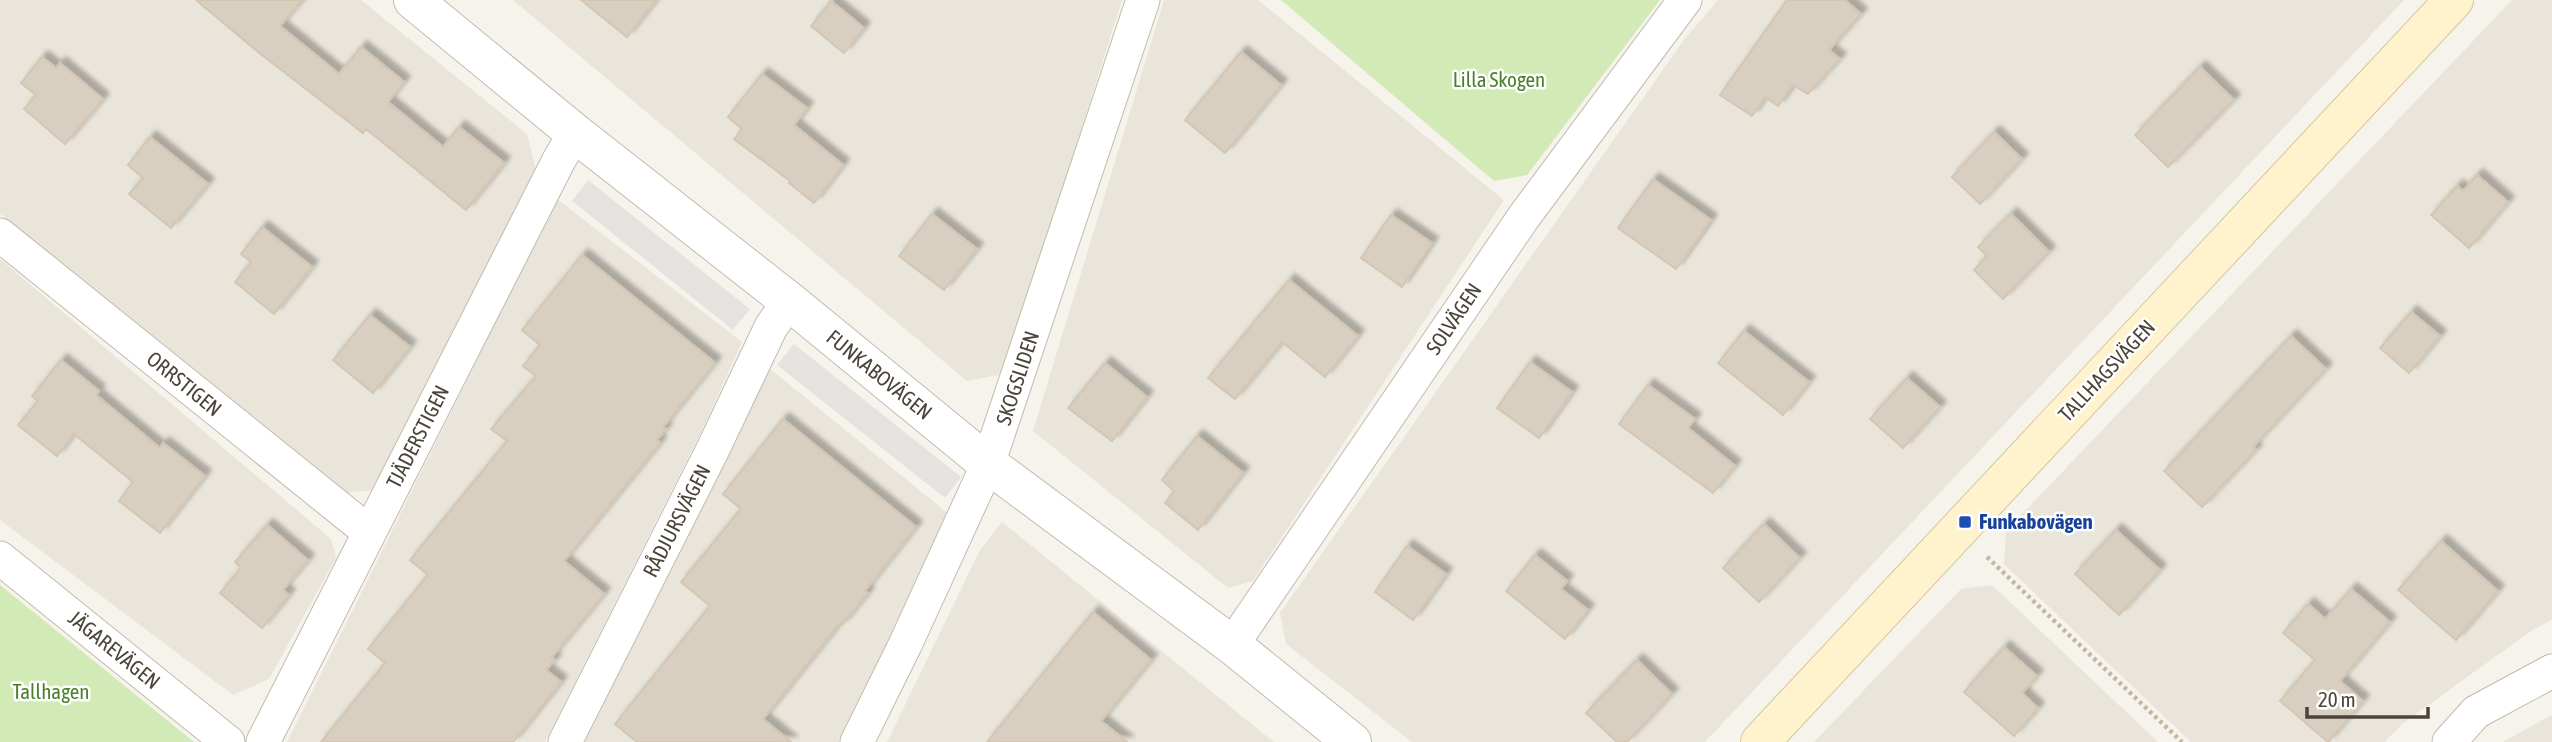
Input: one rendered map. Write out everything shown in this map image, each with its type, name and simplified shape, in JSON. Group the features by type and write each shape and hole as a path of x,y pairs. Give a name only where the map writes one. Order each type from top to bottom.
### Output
{"main road":[{"name":"TALLHAGSVÄGEN","path":"1760,742 2454,0"}],"street":[{"name":"FUNKABOVÄGEN","path":"413,0 988,464 1232,645 1352,742"},
{"name":"SKOGSLIDEN","path":"857,742 988,464 1143,0"},
{"name":"SOLVÄGEN","path":"1232,645 1523,218 1685,0"},
{"name":"TJÄDERSTIGEN","path":"263,742 552,173 575,133"},
{"name":"ORRSTIGEN","path":"0,234 369,533"},
{"name":"RÅDJURSVÄGEN","path":"565,742 712,451 771,327 789,301"},
{"name":"JÄGAREVÄGEN","path":"0,558 228,742"},
{"path":"2449,742 2476,712 2552,671"}],"path":[{"path":"1958,529 2182,742"}],"shaded area":[{"path":"0,0 361,0 527,134 536,170 376,490 340,493 0,214"},
{"path":"513,0 1122,0 1004,374 967,381"},
{"path":"1164,0 1258,0 1504,200 1253,581 1228,588 1033,431"},
{"path":"1718,0 2404,0 1705,742 1412,742 1286,644 1280,613 1686,37"},
{"path":"2512,0 2552,0 2552,620 2534,629 2402,724 2385,742 2191,742 2004,564 2006,531"},
{"path":"588,180 750,309 733,330 572,201"},
{"path":"557,199 742,342 705,424 545,742 287,742"},
{"path":"0,259 331,539 336,558 269,679 233,695 0,520"},
{"path":"794,344 961,477 945,498 777,365"},
{"path":"769,368 950,515 839,742 578,742"},
{"path":"1002,522 1274,742 887,742 980,550"},
{"path":"1992,585 2158,742 1814,742 1961,589"},
{"path":"2552,715 2552,742 2503,742 2504,741"}],"green space":[{"name":"Lilla Skogen","path":"1281,0 1660,0 1527,175 1494,181"},
{"name":"Tallhagen","path":"0,585 194,742 0,742"}],"building":[{"path":"196,0 302,0 280,26 339,74 361,47 404,82 388,102 443,147 459,127 504,163 466,210 366,129 363,133 258,52"},
{"path":"581,0 656,0 627,37"},
{"path":"1787,0 1845,0 1861,14 1829,50 1840,59 1808,94 1793,85 1778,106 1765,97 1752,116 1720,95"},
{"path":"831,1 864,28 844,53 811,26"},
{"path":"1241,52 1281,85 1225,153 1185,120"},
{"path":"42,57 56,68 60,63 103,99 65,144 24,109 36,95 21,83"},
{"path":"2200,67 2234,100 2168,167 2135,135"},
{"path":"762,74 807,108 794,125 843,165 814,203 789,183 790,181 734,139 742,129 728,117"},
{"path":"1994,132 2022,159 1980,204 1952,177"},
{"path":"150,137 208,184 171,228 129,194 143,178 128,165"},
{"path":"2477,175 2508,202 2469,248 2431,215 2457,186 2463,191"},
{"path":"1653,179 1711,220 1676,269 1618,228"},
{"path":"932,214 977,249 944,290 899,256"},
{"path":"2011,214 2049,252 2003,299 1974,270 1987,256 1978,247"},
{"path":"1391,215 1432,243 1402,287 1361,258"},
{"path":"262,227 312,267 274,314 235,282 251,262 241,254"},
{"path":"582,255 715,363 663,427 666,429 657,440 660,443 564,561 604,594 552,657 555,660 546,670 561,682 513,742 321,742 385,663 368,649 428,575 410,560 507,441 491,429 536,376 523,366 540,345 522,330"},
{"path":"1289,280 1358,336 1325,377 1282,342 1235,399 1208,378"},
{"path":"2411,312 2440,336 2409,373 2380,348"},
{"path":"370,315 410,347 373,393 333,360"},
{"path":"1744,331 1809,382 1783,415 1718,363"},
{"path":"2291,336 2326,369 2253,447 2256,450 2202,507 2164,471"},
{"path":"61,360 99,391 96,395 160,448 163,443 205,476 160,533 119,501 133,482 74,434 57,456 18,425 38,401 32,396"},
{"path":"1530,362 1572,392 1539,438 1497,408"},
{"path":"1105,363 1147,397 1112,441 1068,408"},
{"path":"1907,378 1940,407 1903,448 1870,419"},
{"path":"1648,385 1695,419 1688,428 1735,466 1713,493 1619,424"},
{"path":"783,419 916,527 865,591 868,593 842,625 840,623 763,719 791,742 637,742 615,724 710,606 681,582 741,509 723,494"},
{"path":"1197,436 1243,473 1198,530 1165,503 1174,491 1162,480"},
{"path":"1764,524 1800,558 1759,602 1723,568"},
{"path":"267,525 308,560 283,590 289,595 262,628 220,593 241,568 235,562"},
{"path":"2116,530 2160,570 2119,615 2075,574"},
{"path":"2441,541 2498,591 2456,640 2398,590"},
{"path":"1407,546 1446,574 1413,620 1375,592"},
{"path":"1535,555 1567,581 1561,589 1588,610 1565,639 1506,591"},
{"path":"2351,589 2390,622 2340,681 2363,701 2328,742 2280,701 2315,660 2283,633 2308,604 2325,619"},
{"path":"1093,612 1151,660 1101,721 1127,742 987,742"},
{"path":"2004,647 2037,676 2022,693 2038,708 2014,736 1964,692"},
{"path":"1637,660 1672,694 1627,742 1617,742 1586,713"}],"place":[{"name":"Funkabovägen","path":"1965,522"}]}
